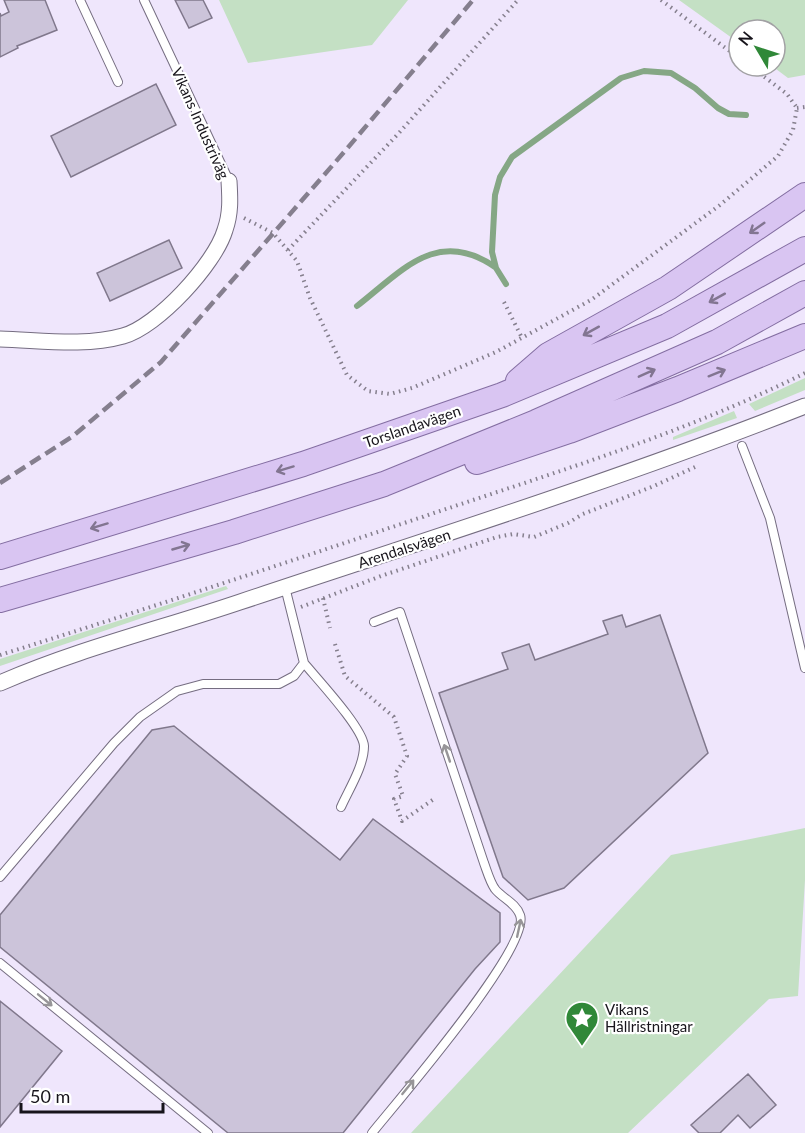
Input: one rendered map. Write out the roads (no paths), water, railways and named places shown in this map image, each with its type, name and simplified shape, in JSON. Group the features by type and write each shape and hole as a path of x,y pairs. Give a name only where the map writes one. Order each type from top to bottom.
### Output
{"main road":[{"path":"502,395 548,355 668,288 805,195"},
{"name":"Torslandavägen","path":"0,556 303,464 502,395 667,326 805,249"},
{"path":"0,600 234,532 384,484 536,422 717,342 805,293"},
{"path":"384,484 424,480 569,431 805,336"}],"street":[{"name":"Vikans Industriväg","path":"0,339 99,341 126,336 156,319 211,260 221,242 230,211 229,181"},
{"name":"Arendalsvägen","path":"0,683 89,648 532,506 732,435 805,406"}],"lane":[{"path":"80,0 118,82"},
{"name":"Vikans Industriväg","path":"144,0 229,181"},
{"path":"742,446 770,518 805,669"},
{"path":"285,587 304,663 358,730 364,745 360,764 341,807"},
{"path":"372,1133 478,1000 514,946 521,926 521,915 495,889 484,863 399,612 374,622"},
{"path":"0,877 114,742 140,717 177,691 202,684 279,684 294,676 304,663"},
{"path":"0,963 208,1133"}],"waterway":[{"path":"506,284 496,268 492,252 495,195 500,177 512,157 621,78 644,71 671,73 695,88 718,108 729,114 746,115"},
{"path":"357,306 405,268 421,258 438,253 455,251 474,256 495,267"}],"railway":[{"path":"0,483 73,436 161,362 473,0"}],"place":[{"name":"Vikans Hällristningar","path":"582,1047"}]}
